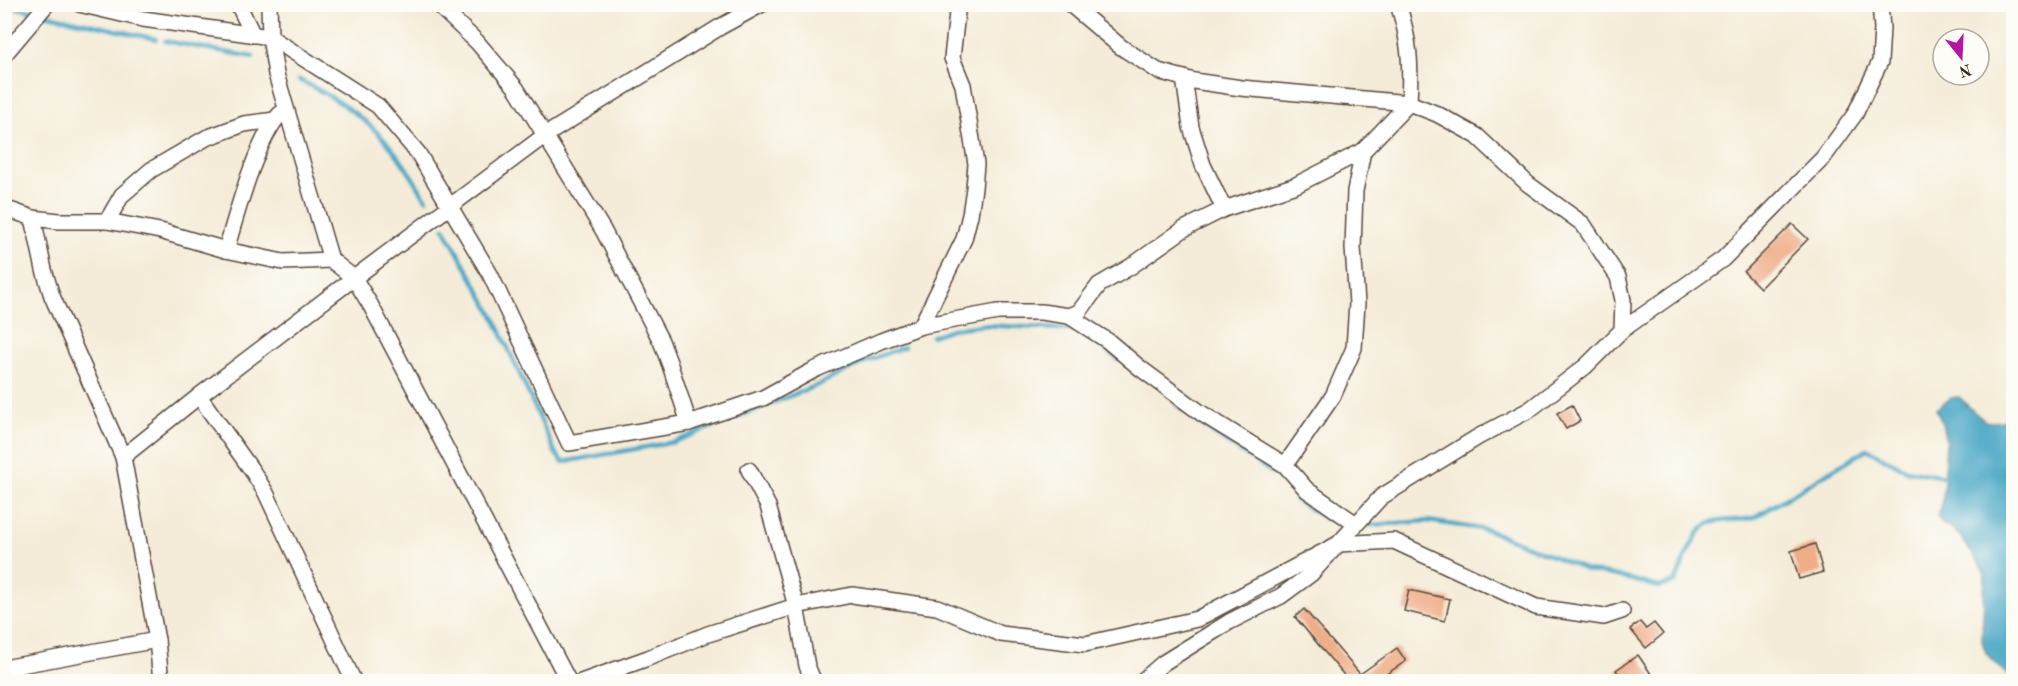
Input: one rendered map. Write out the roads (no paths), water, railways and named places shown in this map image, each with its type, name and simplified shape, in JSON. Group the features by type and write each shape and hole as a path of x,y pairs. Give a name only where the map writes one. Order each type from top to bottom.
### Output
{"street":[{"path":"4,55 47,4"},
{"path":"79,4 143,19 270,37 378,106 418,153 490,274 569,443 689,423 763,398 814,370 921,326 998,312 1041,312 1070,316 1108,340 1140,368 1201,413 1285,465 1307,490 1356,524"},
{"path":"238,4 253,35"},
{"path":"269,4 270,37 276,74 331,260 354,278 370,306 569,681"},
{"path":"437,4 477,42 516,88 603,230 647,312 670,364 689,423"},
{"path":"123,457 199,396 544,136 720,27 762,4"},
{"path":"921,326 964,239 974,188 976,164 963,85 952,58 958,4"},
{"path":"1070,4 1121,47 1158,71 1241,88 1409,103 1437,114 1477,136 1528,184 1583,224 1618,277 1623,300 1622,330"},
{"path":"1070,316 1079,312 1099,285 1130,267 1184,229 1224,209 1296,185 1363,151 1409,103 1411,62 1407,30 1398,4"},
{"path":"1141,681 1163,663 1229,622 1281,596 1311,574 1381,497 1478,437 1529,410 1586,366 1622,330 1723,259 1823,158 1855,114 1880,62 1882,28 1880,4"},
{"path":"1184,78 1194,137 1203,165 1224,209"},
{"path":"226,250 253,169 275,120 286,108"},
{"path":"107,221 123,195 151,170 206,138 244,124 275,120"},
{"path":"1285,465 1333,396 1354,348 1358,303 1353,248 1355,191 1363,151"},
{"path":"4,208 33,218 59,221 107,221 160,231 226,250 283,262 331,260"},
{"path":"33,218 52,296 123,457 157,640 161,681"},
{"path":"199,396 253,471 266,493 354,681"},
{"path":"749,470 768,506 796,606 807,666 814,681"},
{"path":"581,681 708,634 796,606 852,595 937,607 1001,634 1085,644 1197,619 1338,544 1394,541 1536,607 1604,617 1622,611"},
{"path":"4,668 157,640"}],"water":[{"path":"1959,397 1977,415 1987,421 2013,418 2013,681 1986,653 1982,641 1985,574 1960,536 1942,524 1937,516 1943,501 1946,441 1936,409 1951,398"}],"waterway":[{"path":"4,5 156,39"},
{"path":"165,41 253,57"},
{"path":"299,80 336,100 370,125 394,152 426,199"},
{"path":"444,228 493,315 556,454 563,462 674,442 818,385 866,361 904,347"},
{"path":"932,336 952,329 983,325 1080,330"},
{"path":"1094,340 1118,359"},
{"path":"1177,405 1216,435 1289,484 1297,501 1327,519 1343,521"},
{"path":"1361,524 1428,521 1488,530 1589,571 1659,587 1675,582 1693,541 1708,524 1755,517 1867,449 1906,470 1950,478"}]}
